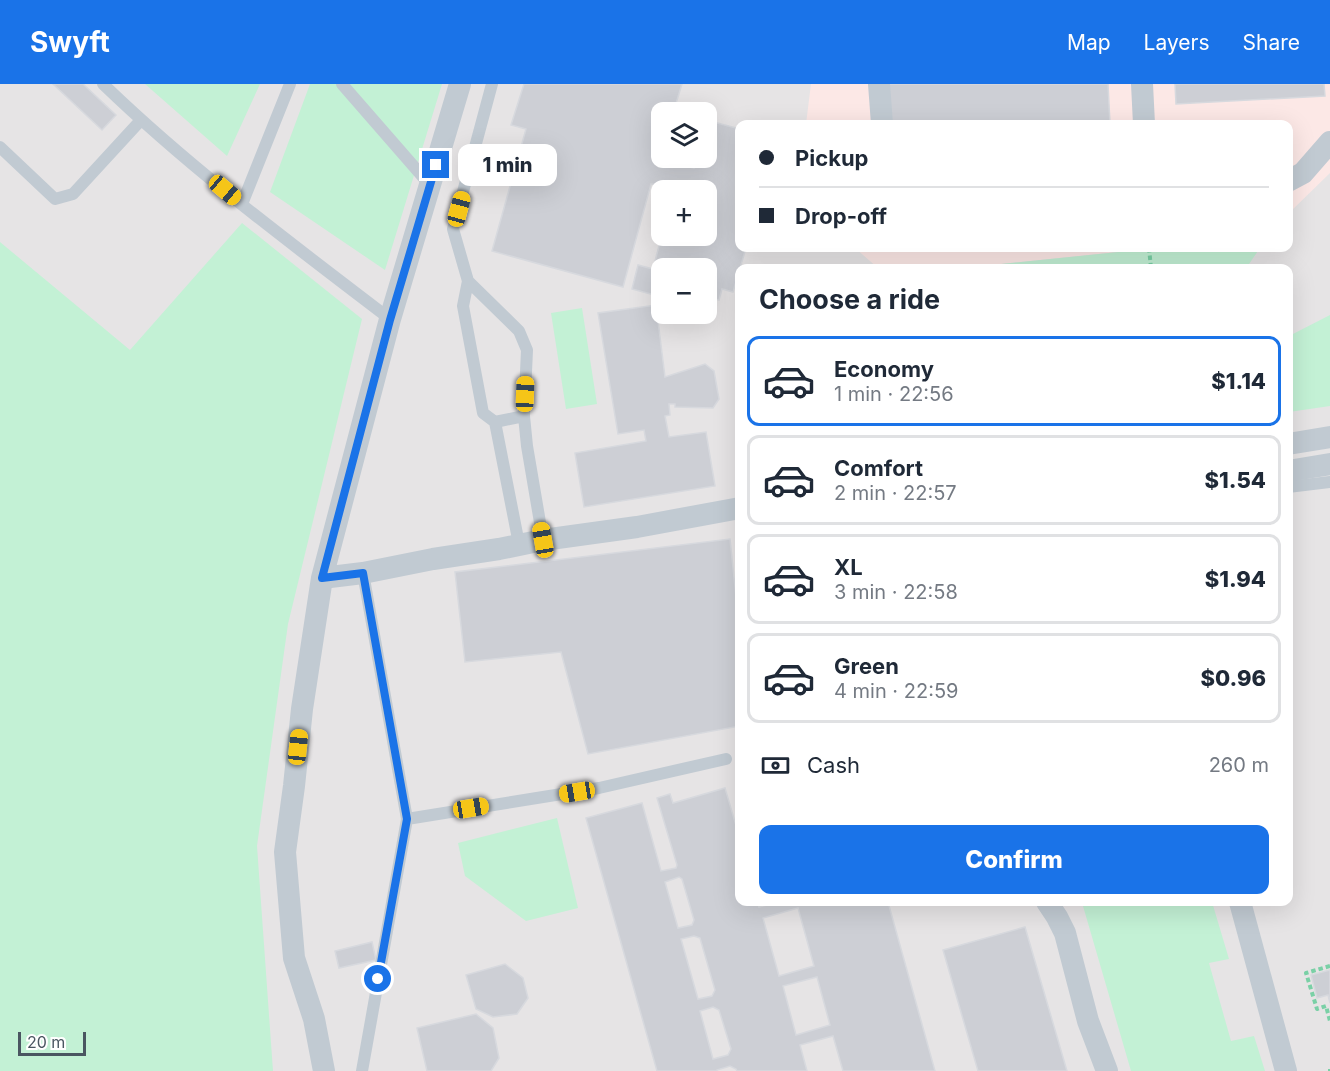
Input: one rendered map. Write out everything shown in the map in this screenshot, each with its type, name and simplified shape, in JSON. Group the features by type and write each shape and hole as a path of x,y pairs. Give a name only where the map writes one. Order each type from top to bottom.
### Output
{"street":[{"path":"324,1071 314,1019 294,958 285,852 302,709 322,578 390,320 460,84"},
{"path":"879,84 882,120"},
{"path":"1142,84 1144,120"},
{"path":"1293,178 1303,173 1330,142"},
{"path":"1293,443 1330,437"},
{"path":"1293,470 1330,464"},
{"path":"322,578 363,573 519,544 637,527 735,509"},
{"path":"1050,906 1065,933 1088,1022 1107,1071"},
{"path":"1241,906 1286,1071"}],"lane":[{"path":"103,84 141,120 242,204 390,320"},
{"path":"242,204 290,84"},
{"path":"342,84 430,185"},
{"path":"492,84 453,230 468,280 463,306 483,413 495,422 519,544"},
{"path":"0,147 56,199 73,194 141,120"},
{"path":"468,280 519,331 527,350 524,416 543,540"},
{"path":"495,422 524,416"},
{"path":"1293,486 1330,482"},
{"path":"362,1071 407,819 363,573"},
{"path":"407,819 599,788 726,759"}],"path":[{"path":"1330,966 1306,973 1317,1009 1326,1006 1330,1021"}],"shaded area":[{"path":"0,84 1330,84 1330,1071 0,1071"},
{"path":"811,84 1330,84 1330,173 1293,209 1293,120 806,120"},
{"path":"860,252 1118,252 1001,264 873,264"}],"green space":[{"path":"145,84 260,84 227,156"},
{"path":"310,84 442,84 385,270 270,192"},
{"path":"242,223 362,319 288,624 257,846 273,1071 0,1071 0,242 130,350"},
{"path":"1118,252 1257,252 1249,264 1002,264"},
{"path":"582,308 597,404 566,409 551,313"},
{"path":"1330,315 1330,406 1293,411 1293,334"},
{"path":"557,818 578,908 526,921 465,876 458,843"},
{"path":"1083,906 1213,906 1229,959 1209,963 1231,1041 1254,1036 1265,1071 1131,1071"}],"building":[{"path":"53,84 83,84 116,115 102,130"},
{"path":"524,84 682,84 676,102 651,102 651,168 717,168 717,123 735,128 735,252 745,252 741,264 735,264 733,292 722,289 719,300 717,300 717,258 656,258 659,246 717,246 717,180 651,180 623,287 492,251 526,129 511,125"},
{"path":"888,84 1108,84 1110,120 891,120"},
{"path":"1175,84 1324,84 1325,96 1176,104"},
{"path":"638,265 651,268 651,294 632,289"},
{"path":"651,306 651,324 658,324 665,377 705,364 714,371 719,399 713,408 675,407 675,404 669,404 670,415 665,416 669,437 706,432 715,486 584,507 575,453 646,441 644,430 618,434 598,313"},
{"path":"730,539 735,587 735,727 588,754 561,652 465,662 455,572"},
{"path":"725,788 735,822 735,906 889,906 935,1071 843,1071 833,1036 800,1045 807,1071 737,1071 730,1066 717,1071 657,1071 586,818 642,803 661,871 676,868 657,798 670,794 673,803","holes":["679,877 682,879 694,920 692,925 678,928 665,882","798,908 814,966 779,976 763,918","694,936 700,938 715,990 712,996 698,999 681,939","817,977 830,1025 796,1035 783,986","713,1007 719,1010 731,1049 728,1055 713,1059 700,1011"]},
{"path":"1025,927 1067,1071 978,1071 943,950"},
{"path":"372,942 376,960 339,968 335,951"},
{"path":"505,964 523,978 528,998 517,1014 493,1017 476,1009 466,975"},
{"path":"1330,970 1330,1003 1328,995 1317,998 1311,975"},
{"path":"476,1014 493,1028 499,1058 491,1071 427,1071 417,1028"}],"route":[{"path":"378,979 407,819 363,573 322,578 390,320 436,165"}]}
